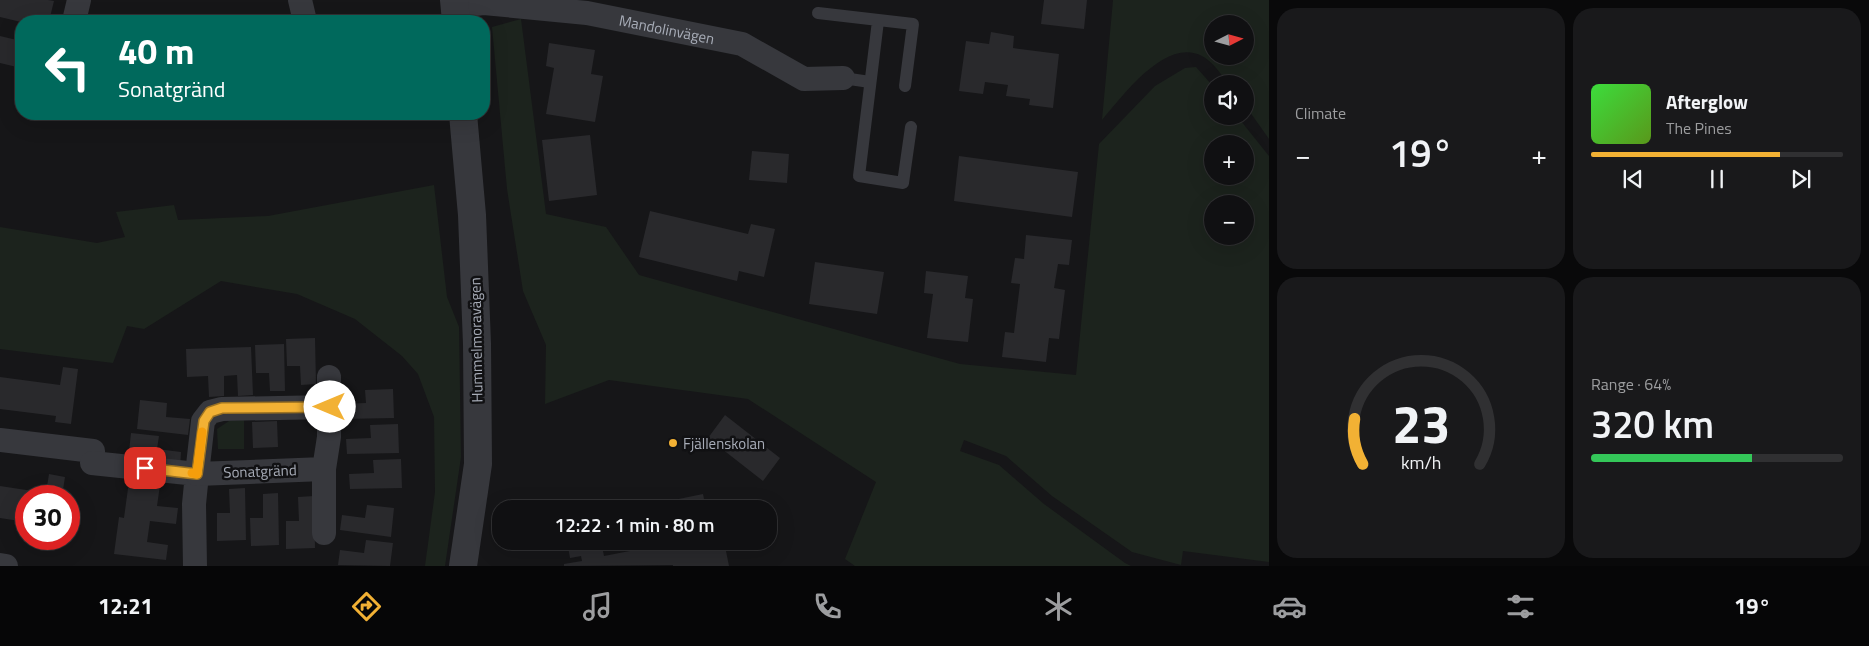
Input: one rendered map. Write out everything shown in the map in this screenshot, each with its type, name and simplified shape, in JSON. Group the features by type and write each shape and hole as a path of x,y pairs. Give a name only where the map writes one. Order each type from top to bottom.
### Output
{"street":[{"path":"75,15 78,0"},
{"path":"300,0 304,15"},
{"name":"Mandolinvägen","path":"455,9 484,3 587,13 742,44 804,79 843,78"},
{"name":"Hummelmoravägen","path":"462,566 478,464 477,344 472,214 464,120"},
{"path":"324,533 324,469 329,437 329,377"},
{"path":"195,566 194,504 204,421 210,412 222,408 330,407"},
{"name":"Sonatgränd","path":"0,440 197,474 324,469"},
{"path":"0,565 6,566"}],"lane":[{"path":"818,13 913,24 905,86"},
{"path":"878,20 859,176 903,183 911,127"},
{"name":"Mandolinvägen","path":"843,78 870,82"}],"shaded area":[{"path":"1113,0 1269,0 1269,139 1254,118 1254,75 1221,75 1213,65 1254,65 1254,15 1204,15 1204,58 1188,52 1174,55 1159,62 1146,72 1102,120"},
{"path":"521,19 546,214 606,227 639,275 960,364 1076,375 1099,144 1155,86 1185,68 1196,67 1204,76 1204,125 1244,125 1252,135 1204,135 1204,185 1254,185 1254,137 1269,156 1269,562 1183,551 1181,565 1132,552 1052,496 1006,456 964,440 960,451 999,465 1044,504 1131,566 855,566 845,559 876,482 748,399 609,380 545,404 546,345 523,291 507,189 492,27"},
{"path":"434,185 447,297 459,327 461,457 445,566 425,566 435,492 434,417 418,374 402,356 355,319 297,294 221,281 144,329 127,326 113,363 0,349 0,227 97,243 125,237 116,212 174,205 178,220 268,216"},
{"path":"244,420 244,449 218,449 217,429 229,421"}],"building":[{"path":"0,0 54,1 50,15 15,15 15,21 0,17"},
{"path":"1044,0 1087,0 1084,29 1041,24"},
{"path":"991,32 1014,36 1013,48 1059,54 1053,108 1029,105 1030,99 1006,96 1008,85 985,82 983,94 959,91 966,41 989,44"},
{"path":"0,36 15,40 15,67 0,63"},
{"path":"549,43 595,50 591,74 603,76 595,122 546,114 554,68 546,66"},
{"path":"590,135 597,195 549,201 542,140"},
{"path":"752,151 789,154 787,183 749,180"},
{"path":"959,156 1078,172 1072,217 954,201"},
{"path":"650,211 748,234 751,224 775,229 764,277 739,271 737,281 639,257"},
{"path":"1026,235 1072,240 1069,265 1058,264 1054,288 1065,290 1059,339 1049,338 1046,362 1002,357 1005,332 1014,333 1020,284 1011,283 1015,258 1024,259"},
{"path":"815,262 884,272 877,314 809,304"},
{"path":"926,271 968,276 965,298 973,299 968,342 927,338 933,294 924,293"},
{"path":"315,338 316,384 301,385 300,366 287,366 286,339"},
{"path":"284,344 285,391 270,391 269,373 256,373 255,345"},
{"path":"251,347 253,395 238,396 237,375 224,376 224,396 209,397 208,376 187,377 186,349"},
{"path":"63,367 78,369 71,424 55,422 56,416 0,409 0,377 60,385"},
{"path":"393,389 394,418 342,419 342,404 366,403 365,390"},
{"path":"140,400 167,403 166,417 190,419 188,435 137,429"},
{"path":"725,415 780,458 763,481 708,438"},
{"path":"277,421 278,447 253,448 252,422"},
{"path":"398,424 399,453 347,454 346,439 371,438 370,425"},
{"path":"131,433 159,436 157,449 181,452 180,467 128,461"},
{"path":"401,459 402,488 350,489 349,474 374,473 373,460"},
{"path":"49,474 65,477 64,485 47,485"},
{"path":"129,481 160,485 157,506 178,508 176,524 150,521 147,542 168,545 166,560 114,554 119,517 124,518"},
{"path":"0,486 15,488 15,520 0,518"},
{"path":"245,488 246,540 217,541 217,513 230,513 229,489"},
{"path":"278,493 279,545 251,546 250,518 263,518 263,494"},
{"path":"703,494 704,500 674,500"},
{"path":"314,496 315,548 286,549 286,521 299,521 298,497"},
{"path":"367,505 394,508 391,537 340,530 342,515 365,518"},
{"path":"366,540 393,543 390,566 338,565 340,550 364,553"},
{"path":"569,550 608,550 603,551 604,556 635,550 726,550 729,566 564,566 564,564 582,561 581,556 570,558"}],"slow traffic":[{"path":"192,473 197,474 202,432"}],"place":[{"name":"Fjällenskolan","path":"673,443"}],"route":[{"path":"145,468 197,474 204,421 210,412 222,408 330,407"}]}
